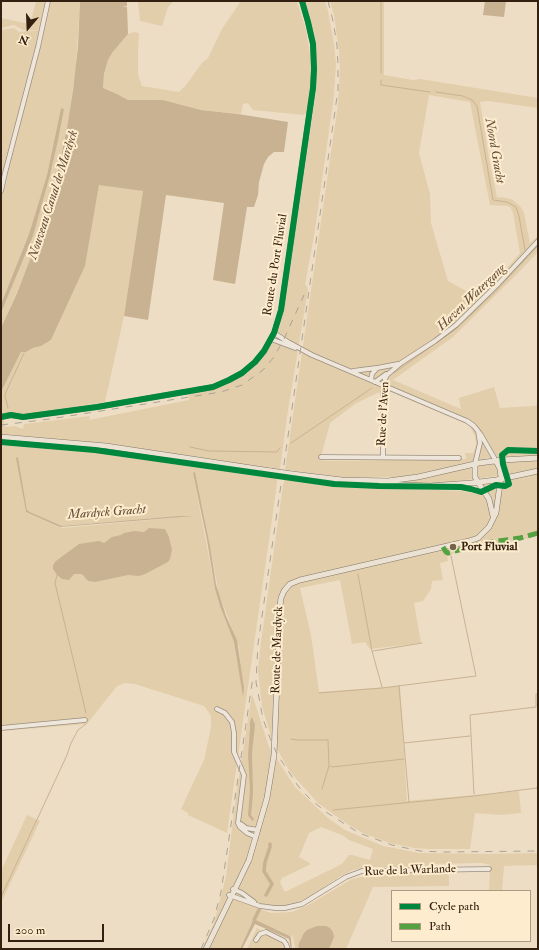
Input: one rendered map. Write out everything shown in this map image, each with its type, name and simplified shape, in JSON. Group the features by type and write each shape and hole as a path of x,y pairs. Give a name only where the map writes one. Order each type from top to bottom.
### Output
{"main road":[{"path":"1,438 106,446 271,472 338,480 388,481 418,477 475,464 538,458"},
{"name":"Route de Mardyck","path":"206,949 250,859 266,802 273,763 280,603 285,589 292,583 300,580 472,540 483,534 492,522 496,511 501,479 500,469 496,461"},
{"path":"475,464 474,473 483,491 488,496 491,504 493,513 492,522"},
{"path":"292,475 330,482 427,486 463,484 501,479 538,471"},
{"path":"463,484 483,491"}],"street":[{"path":"1,191 37,52 48,1"},
{"name":"Route du Port Fluvial","path":"1,418 11,415 26,417 99,407 117,402 196,390 217,385 232,379 248,368 272,339 279,321 282,304 314,84 313,44 302,1"},
{"name":"Rue de l'Aven","path":"383,457 383,396 385,378 401,363 439,338 458,323 494,288 538,241"},
{"path":"274,333 312,355"},
{"path":"272,339 467,421 482,436 496,461"},
{"name":"Rue de l'Aven","path":"390,372 373,381 372,372 376,368 401,363"},
{"path":"352,372 376,368"},
{"path":"475,464 480,443 478,431"},
{"path":"321,457 459,458"},
{"path":"217,709 225,713 232,722 234,731 234,752 244,775 238,822 240,827 256,837"},
{"path":"1,728 85,720"},
{"path":"239,817 242,826 258,830"},
{"name":"Rue de la Warlande","path":"231,896 256,905 280,909 298,906 312,899 346,877 362,871 489,869"},
{"name":"Rue de la Warlande","path":"234,890 253,902 268,907"},
{"path":"256,940 260,934 266,932 284,941 288,949"}],"shaded area":[{"path":"36,1 80,1 76,67 67,128 52,193 38,239 26,271 1,328 1,313 33,236 64,109 61,108 47,175 29,234 1,304 1,30 14,28 19,32 39,30 23,30 14,25 1,28 1,18 30,24"},
{"path":"138,1 174,1 168,7 162,26 140,21"},
{"path":"241,1 297,1 306,30 310,54 311,81 307,111 304,115 253,110 248,103 243,104 241,114 201,110 163,100 128,100 103,88 104,74 108,60 128,34 134,32 139,33 138,74 142,86 179,92 202,63 208,58 222,29"},
{"path":"303,1 325,1 334,44 336,63 334,96 314,236 305,284 308,289 280,469 81,441 1,434 1,392 21,352 26,352 41,346 51,340 85,266 99,184 143,191 124,316 105,402 23,416 11,413 3,414 5,427 15,426 23,429 24,424 90,416 89,420 189,400 188,394 224,386 239,378 258,362 271,345 279,328 284,307 316,92 316,56 312,31"},
{"path":"330,1 384,1 384,75 413,80 420,79 538,98 538,108 488,101 480,102 497,197 513,200 520,206 524,213 530,243 538,236 538,252 453,337 393,380 461,409 459,398 494,387 500,408 535,406 538,404 538,456 489,458 413,475 397,477 344,477 285,470 338,104 340,69 334,15","holes":["429,95 470,102 490,205 508,206 511,208 513,213 520,253 493,285 477,300 470,293 448,281 431,223 430,194 419,153","391,392 469,425 475,436 476,445 473,453 465,453 466,459 320,460 330,423 355,404 377,393"]},
{"path":"1,444 108,453 277,478 227,833 188,815 188,813 181,809 204,760 211,727 211,716 204,706 135,684 125,683 117,686 87,724 1,731","holes":["18,457 27,510 62,526 178,516 195,516 62,528 26,512 17,462","193,473 195,473 203,510 219,594 239,647 243,695 234,642 215,589"]},
{"path":"538,460 538,469 505,475 433,484 406,482 460,469 504,462"},
{"path":"538,473 538,535 526,539 465,548 447,556 448,561 440,563 443,580 432,581 431,589 423,601 414,603 421,643 370,649 365,642 352,644 340,580 300,588 311,635 319,692 400,686 407,801 519,791 521,813 501,815 475,813 470,849 414,848 390,843 363,833 347,824 318,803 290,772 272,740 262,706 258,671 260,650 285,479 335,486 462,491 483,496 483,485"},
{"path":"252,694 269,747 295,787 329,819 345,830 383,846 419,853 538,853 538,865 504,866 502,890 489,890 490,865 482,863 429,864 428,867 370,867 353,870 339,877 308,898 289,906 277,907 264,904 262,910 271,913 292,912 310,904 352,879 381,873 446,872 449,876 449,886 373,887 346,949 295,949 293,937 256,920 257,917 255,916 240,949 202,949 214,923 226,877 236,796","holes":["321,827 342,835 349,840 373,849 370,860 349,855 342,864 285,892 280,882 282,878 311,864 299,857 309,833"]},
{"path":"27,815 40,821 1,903 1,871"},
{"path":"257,928 282,942 286,945 286,949 247,949"}],"water":[{"name":"Nouveau Canal de Mardyck","path":"80,1 127,1 127,6 122,7 127,7 128,34 108,60 104,74 103,88 128,100 163,100 201,110 288,122 284,152 274,152 268,157 264,164 254,207 247,207 235,284 213,280 224,203 166,195 148,320 124,316 143,191 99,185 85,266 51,340 26,352 21,352 1,392 1,328 17,293 38,239 58,170 73,90 78,47"},
{"path":"485,1 506,1 504,17 483,15"},
{"path":"61,108 64,109 58,140 33,236 1,313 1,304 29,234 47,175"},
{"path":"18,457 27,510 62,526 178,516 195,516 60,527 26,512 16,458"},
{"path":"195,472 216,584 226,616 237,640 244,688 243,697 234,642 215,589 207,540 193,473"},
{"path":"149,528 165,529 169,537 172,550 168,562 145,574 139,576 128,575 95,582 88,581 81,574 74,574 69,580 62,579 53,569 53,565 56,561 79,544 99,541 104,543 112,537 124,533 134,531 144,532"},
{"path":"252,717 255,725 252,753 253,794 251,815 254,819 253,821 248,815 250,789 248,755 250,722"},
{"path":"255,916 257,916 256,920 290,936 292,949 289,939 255,924 242,949 240,949"},
{"path":"317,926 326,926 333,932 334,937 329,949 298,949 304,933 307,930"}],"waterway":[{"name":"Noord Gracht","path":"381,1 381,73"},
{"name":"Noord Gracht","path":"381,80 381,85 430,92"},
{"name":"Noord Gracht","path":"436,92 463,96 472,100 477,106 493,200 507,202 516,207 525,250"},
{"name":"Haven Watergang","path":"394,373 456,329 494,293 538,246"},
{"name":"Mardyck Gracht","path":"8,408 5,396 6,392 24,353"},
{"name":"Haven Watergang","path":"291,443 372,388"},
{"name":"Haven Watergang","path":"190,447 209,451 277,452 280,448"},
{"path":"319,693 382,688 476,676 451,556"},
{"path":"358,574 372,651 382,687"},
{"path":"57,575 55,583 86,713"},
{"path":"373,651 422,643"},
{"path":"399,686 409,802"},
{"path":"474,794 470,715 536,707 536,694 538,694"},
{"path":"1,897 67,755 71,743 78,730 86,724"},
{"path":"404,743 470,736"},
{"path":"291,739 328,740 329,766 322,789"},
{"path":"330,766 404,759"},
{"path":"333,810 537,788 538,783"},
{"name":"Mardyck Gracht","path":"266,895 272,884 264,871 270,844"},
{"name":"Mardyck Gracht","path":"254,920 259,910"}],"railway":[{"path":"328,1 337,45 338,90 258,644 256,682 263,719 277,754 298,786 309,798 326,812 359,833 392,845 420,851 538,851"},
{"path":"1,425 50,419 221,392 242,385 263,370 274,357 304,295"},
{"path":"201,949 214,919 221,892 253,677"}],"marked path":[{"path":"443,547 448,553 485,543 520,538 538,533"}],"cycle path":[{"path":"1,417 11,415 23,417 97,407 213,387 242,373 255,362 264,351 274,333 281,310 313,88 313,44 302,1"},
{"path":"1,442 95,450 334,484 461,487 481,492 496,485 505,486 509,484 502,455 508,450 538,451"}],"place":[{"name":"Port Fluvial","path":"453,547"}]}
